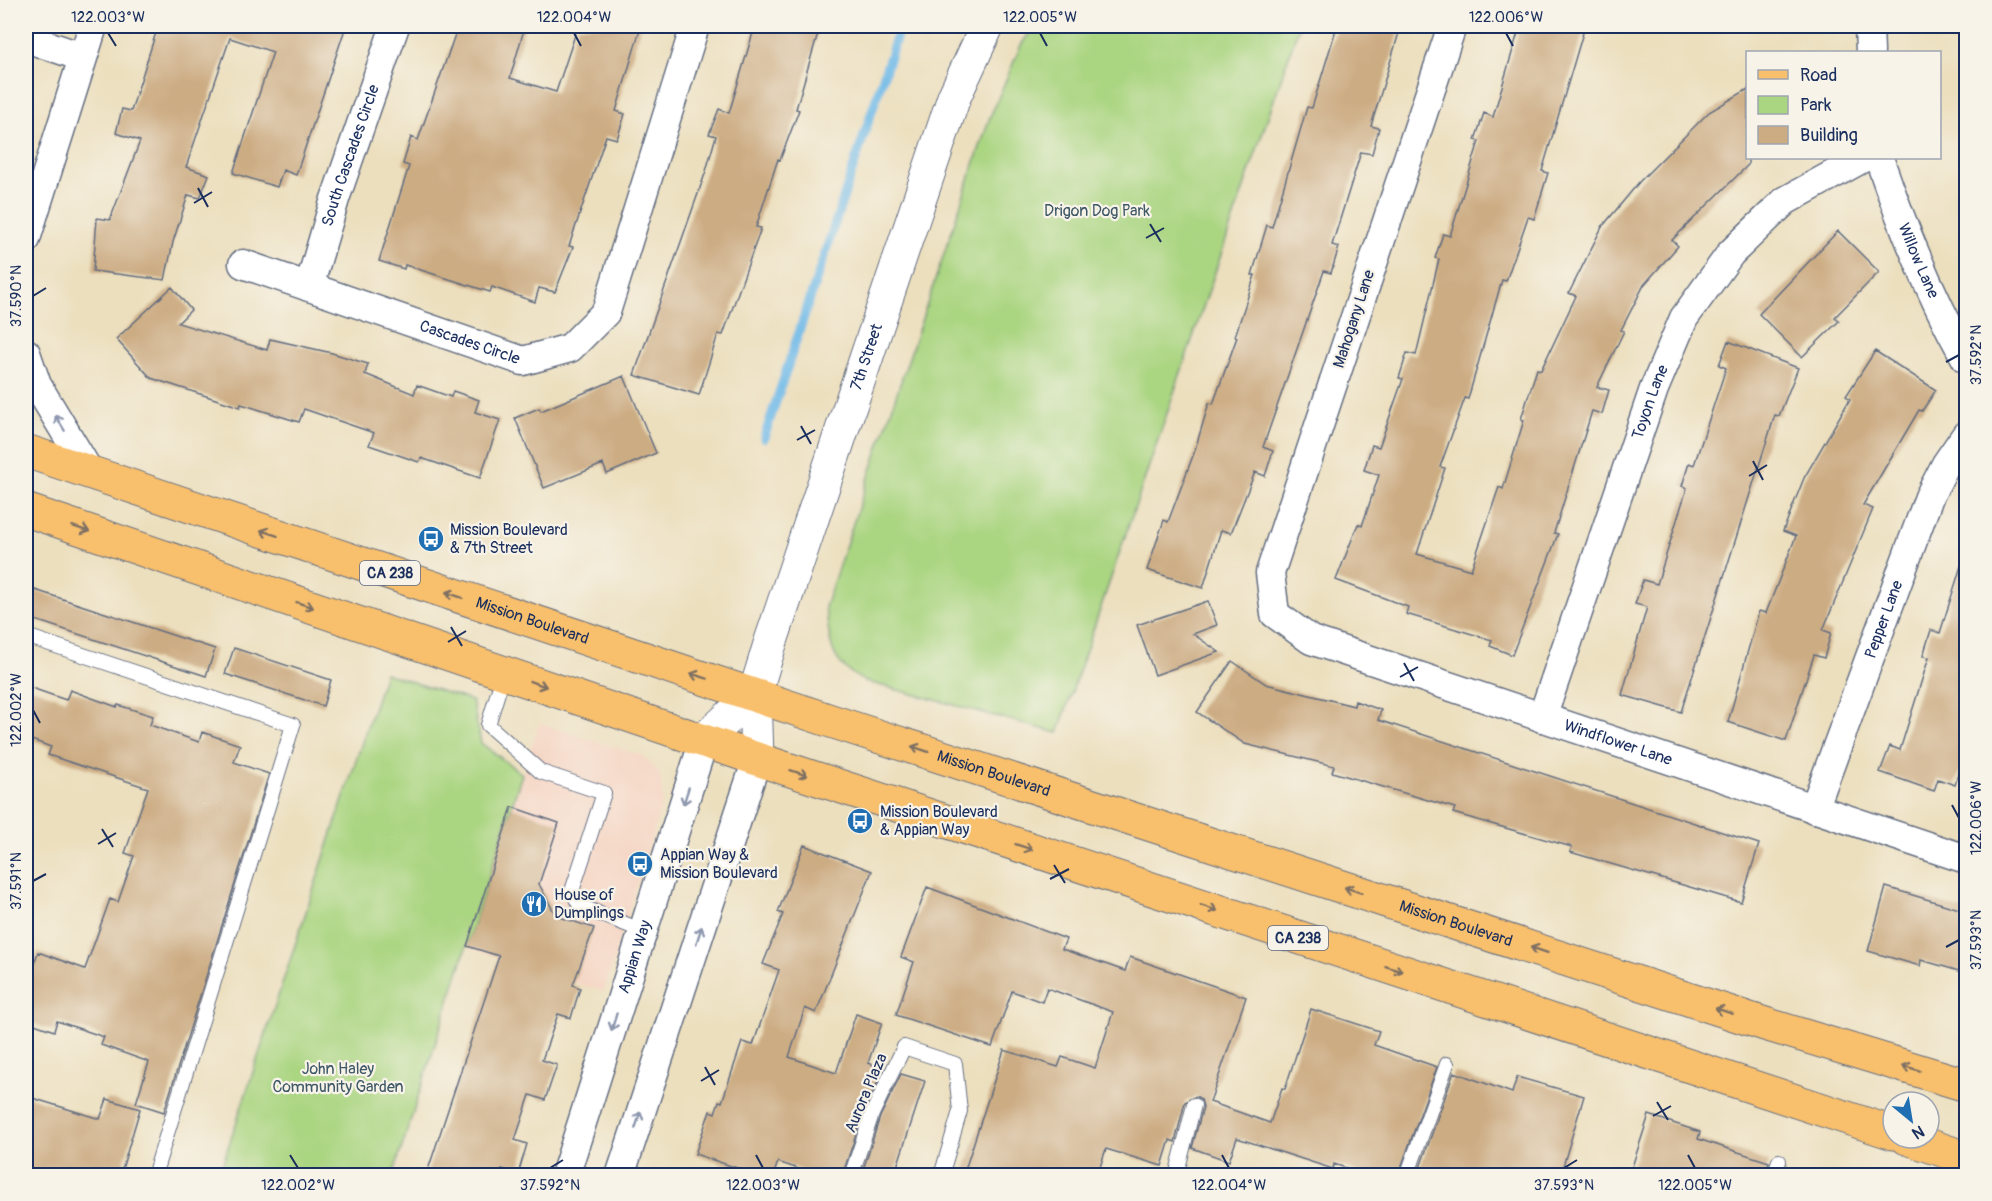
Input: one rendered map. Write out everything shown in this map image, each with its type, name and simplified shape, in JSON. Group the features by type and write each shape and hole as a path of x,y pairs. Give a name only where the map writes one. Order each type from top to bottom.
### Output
{"main road":[{"name":"Mission Boulevard","path":"26,451 755,693 831,721 1765,1024 1966,1085"},
{"name":"CA 238","path":"26,510 758,759 1881,1130"},
{"path":"1941,1150 1966,1158"}],"street":[{"path":"26,239 93,26"},
{"name":"South Cascades Circle","path":"309,287 335,199 395,26"},
{"name":"Cascades Circle","path":"243,264 524,361 570,348 606,312 695,26"},
{"name":"7th Street","path":"758,759 755,693 954,97 987,26"},
{"name":"Mahogany Lane","path":"1275,614 1270,573 1452,26"},
{"path":"1869,26 1870,51"},
{"path":"26,38 82,57"},
{"name":"Toyon Lane","path":"1542,718 1654,389 1684,318 1731,253 1785,201 1861,159"},
{"name":"Willow Lane","path":"1879,159 1905,234 1943,318 1966,359"},
{"path":"26,353 37,386 90,473"},
{"name":"Pepper Lane","path":"1814,809 1924,508 1946,464 1966,435"},
{"name":"Windflower Lane","path":"1275,614 1311,640 1966,859"},
{"name":"7th Street","path":"704,740 755,693"},
{"name":"Appian Way","path":"565,1176 704,740"},
{"path":"620,1176 758,759"}],"lane":[{"path":"26,636 293,725 154,1176"},
{"path":"504,672 488,725 541,772 604,793 572,891 580,906 643,931"},
{"name":"Aurora Plaza","path":"851,1176 872,1114 904,1047 955,1064 960,1111 941,1176"},
{"path":"1407,1176 1447,1064"},
{"path":"1176,1176 1194,1105"},
{"path":"1774,1176 1779,1161"}],"shaded area":[{"path":"539,723 643,756 660,774 663,801 604,992 466,947"}],"green space":[{"name":"Drigon Dog Park","path":"1034,26 1299,26 1058,733 864,681 852,674 837,659 833,651 825,607 990,117 1021,45"},
{"name":"John Haley Community Garden","path":"385,673 472,701 481,743 522,774 393,1175 219,1175"}],"building":[{"path":"158,26 346,26 296,175 283,170 277,187 233,173 273,52 230,38 186,167 209,175 200,198 188,195 173,242 165,280 93,271 97,218 110,220 140,141 116,133 122,109 131,111"},
{"path":"458,26 525,26 510,78 556,92 578,26 641,26 616,111 625,114 617,139 606,136 569,246 573,247 555,292 539,288 535,302 492,287 490,292 405,265 404,269 379,261 409,166 403,164 411,137 418,140"},
{"path":"755,26 820,26 796,109 799,110 780,160 778,159 756,227 761,228 723,335 718,334 699,395 634,375 706,171 716,136 709,134 719,109 729,113"},
{"path":"1337,26 1401,26 1371,126 1379,128 1372,154 1361,152 1332,245 1339,247 1331,273 1324,271 1263,447 1273,451 1265,476 1255,472 1231,533 1221,530 1203,588 1147,570 1164,520 1168,522 1194,453 1209,403 1213,404 1237,337 1235,336 1255,275 1252,275 1267,225 1272,227 1307,107 1312,108"},
{"path":"1520,26 1585,26 1542,171 1548,173 1534,219 1528,217 1506,281 1502,280 1468,399 1465,398 1440,467 1445,468 1417,554 1471,570 1499,487 1503,489 1537,369 1541,370 1576,296 1569,293 1602,227 1640,181 1709,112 1746,90 1746,159 1748,159 1748,165 1672,240 1678,246 1644,285 1621,330 1624,331 1597,387 1609,390 1602,414 1592,411 1554,533 1558,534 1512,655 1490,646 1492,640 1406,614 1408,607 1336,580 1358,524 1362,526 1379,475 1364,470 1372,445 1379,447 1403,379 1399,378 1407,353 1416,355 1439,259 1435,258 1443,234 1450,236 1479,141 1475,140 1484,113 1493,117"},
{"path":"1838,231 1879,272 1835,317 1839,321 1802,357 1759,314"},
{"path":"172,287 191,310 178,323 267,350 270,339 332,353 368,364 365,374 414,394 417,385 451,397 453,391 479,400 475,412 500,420 480,478 421,458 419,462 369,445 374,433 304,409 299,422 241,404 240,407 151,378 116,339"},
{"path":"1728,341 1798,368 1779,416 1775,415 1681,712 1622,695 1647,607 1635,604 1643,580 1657,584 1687,488 1682,486 1689,463 1694,465 1726,368 1719,365"},
{"path":"1875,351 1936,390 1922,411 1919,410 1863,505 1873,509 1823,630 1831,633 1824,658 1814,655 1786,741 1728,722 1759,611 1766,613 1796,536 1783,531 1804,478 1850,399 1846,396"},
{"path":"624,376 656,453 607,474 603,464 544,488 515,418 539,408 541,411"},
{"path":"1961,566 1966,567 1966,753 1955,785 1938,779 1934,791 1880,772 1890,746 1900,750 1929,657 1923,656 1931,630 1940,633"},
{"path":"26,587 215,649 206,676 26,617"},
{"path":"1208,601 1217,625 1193,634 1219,652 1155,675 1137,625"},
{"path":"234,648 331,680 323,706 225,674"},
{"path":"1232,661 1266,684 1354,706 1355,701 1381,710 1378,720 1759,844 1741,902 1570,852 1572,847 1453,813 1455,808 1332,772 1334,766 1245,744 1197,712"},
{"path":"26,686 66,700 70,690 117,707 118,705 153,716 150,725 199,742 202,732 240,745 234,762 269,774 164,1112 136,1103 149,1062 101,1045 104,1037 57,1021 54,1031 26,1021 26,988 38,952 85,969 110,899 118,902 134,856 125,853 148,788 48,755 51,747 26,738"},
{"path":"512,807 559,823 539,884 556,916 594,928 573,985 580,988 571,1018 558,1014 542,1060 557,1065 545,1100 530,1095 515,1140 527,1144 518,1174 502,1169 500,1176 426,1176 499,956 467,946"},
{"path":"804,845 872,871 816,1013 805,1008 789,1057 836,1073 856,1014 882,1023 868,1063 884,1068 864,1111 842,1176 819,1176 778,1162 773,1176 761,1176 695,1154 710,1111 715,1113 719,1101 722,1102 742,1042 753,1045 779,970 763,964 783,914 778,912"},
{"path":"927,887 1066,939 1062,949 1125,971 1130,957 1246,997 1210,1102 1270,1123 1282,1088 1285,1089 1311,1009 1379,1031 1374,1045 1437,1067 1398,1176 1370,1176 1334,1164 1333,1169 1237,1138 1229,1161 1192,1148 1203,1107 1201,1099 1196,1096 1185,1102 1175,1142 1170,1140 1162,1166 1106,1149 1097,1176 963,1176 1004,1050 1058,1067 1062,1057 1095,1068 1113,1012 1047,988 1042,1002 1012,991 992,1047 896,1015 914,962 901,957"},
{"path":"1886,887 1966,911 1966,973 1921,960 1920,966 1868,951"},
{"path":"1454,1072 1512,1093 1517,1077 1584,1096 1560,1176 1417,1176"},
{"path":"901,1074 925,1081 894,1176 861,1176 880,1117"},
{"path":"26,1096 100,1119 107,1099 140,1109 120,1176 52,1176 26,1167"},
{"path":"1649,1115 1700,1132 1698,1139 1769,1162 1765,1176 1629,1176"}],"waterway":[{"path":"764,438 900,26"}],"place":[{"name":"Mission Boulevard & 7th Street","path":"431,539"},
{"name":"Mission Boulevard & Appian Way","path":"860,821"},
{"name":"Appian Way & Mission Boulevard","path":"640,864"},
{"name":"House of Dumplings","path":"534,904"}]}
